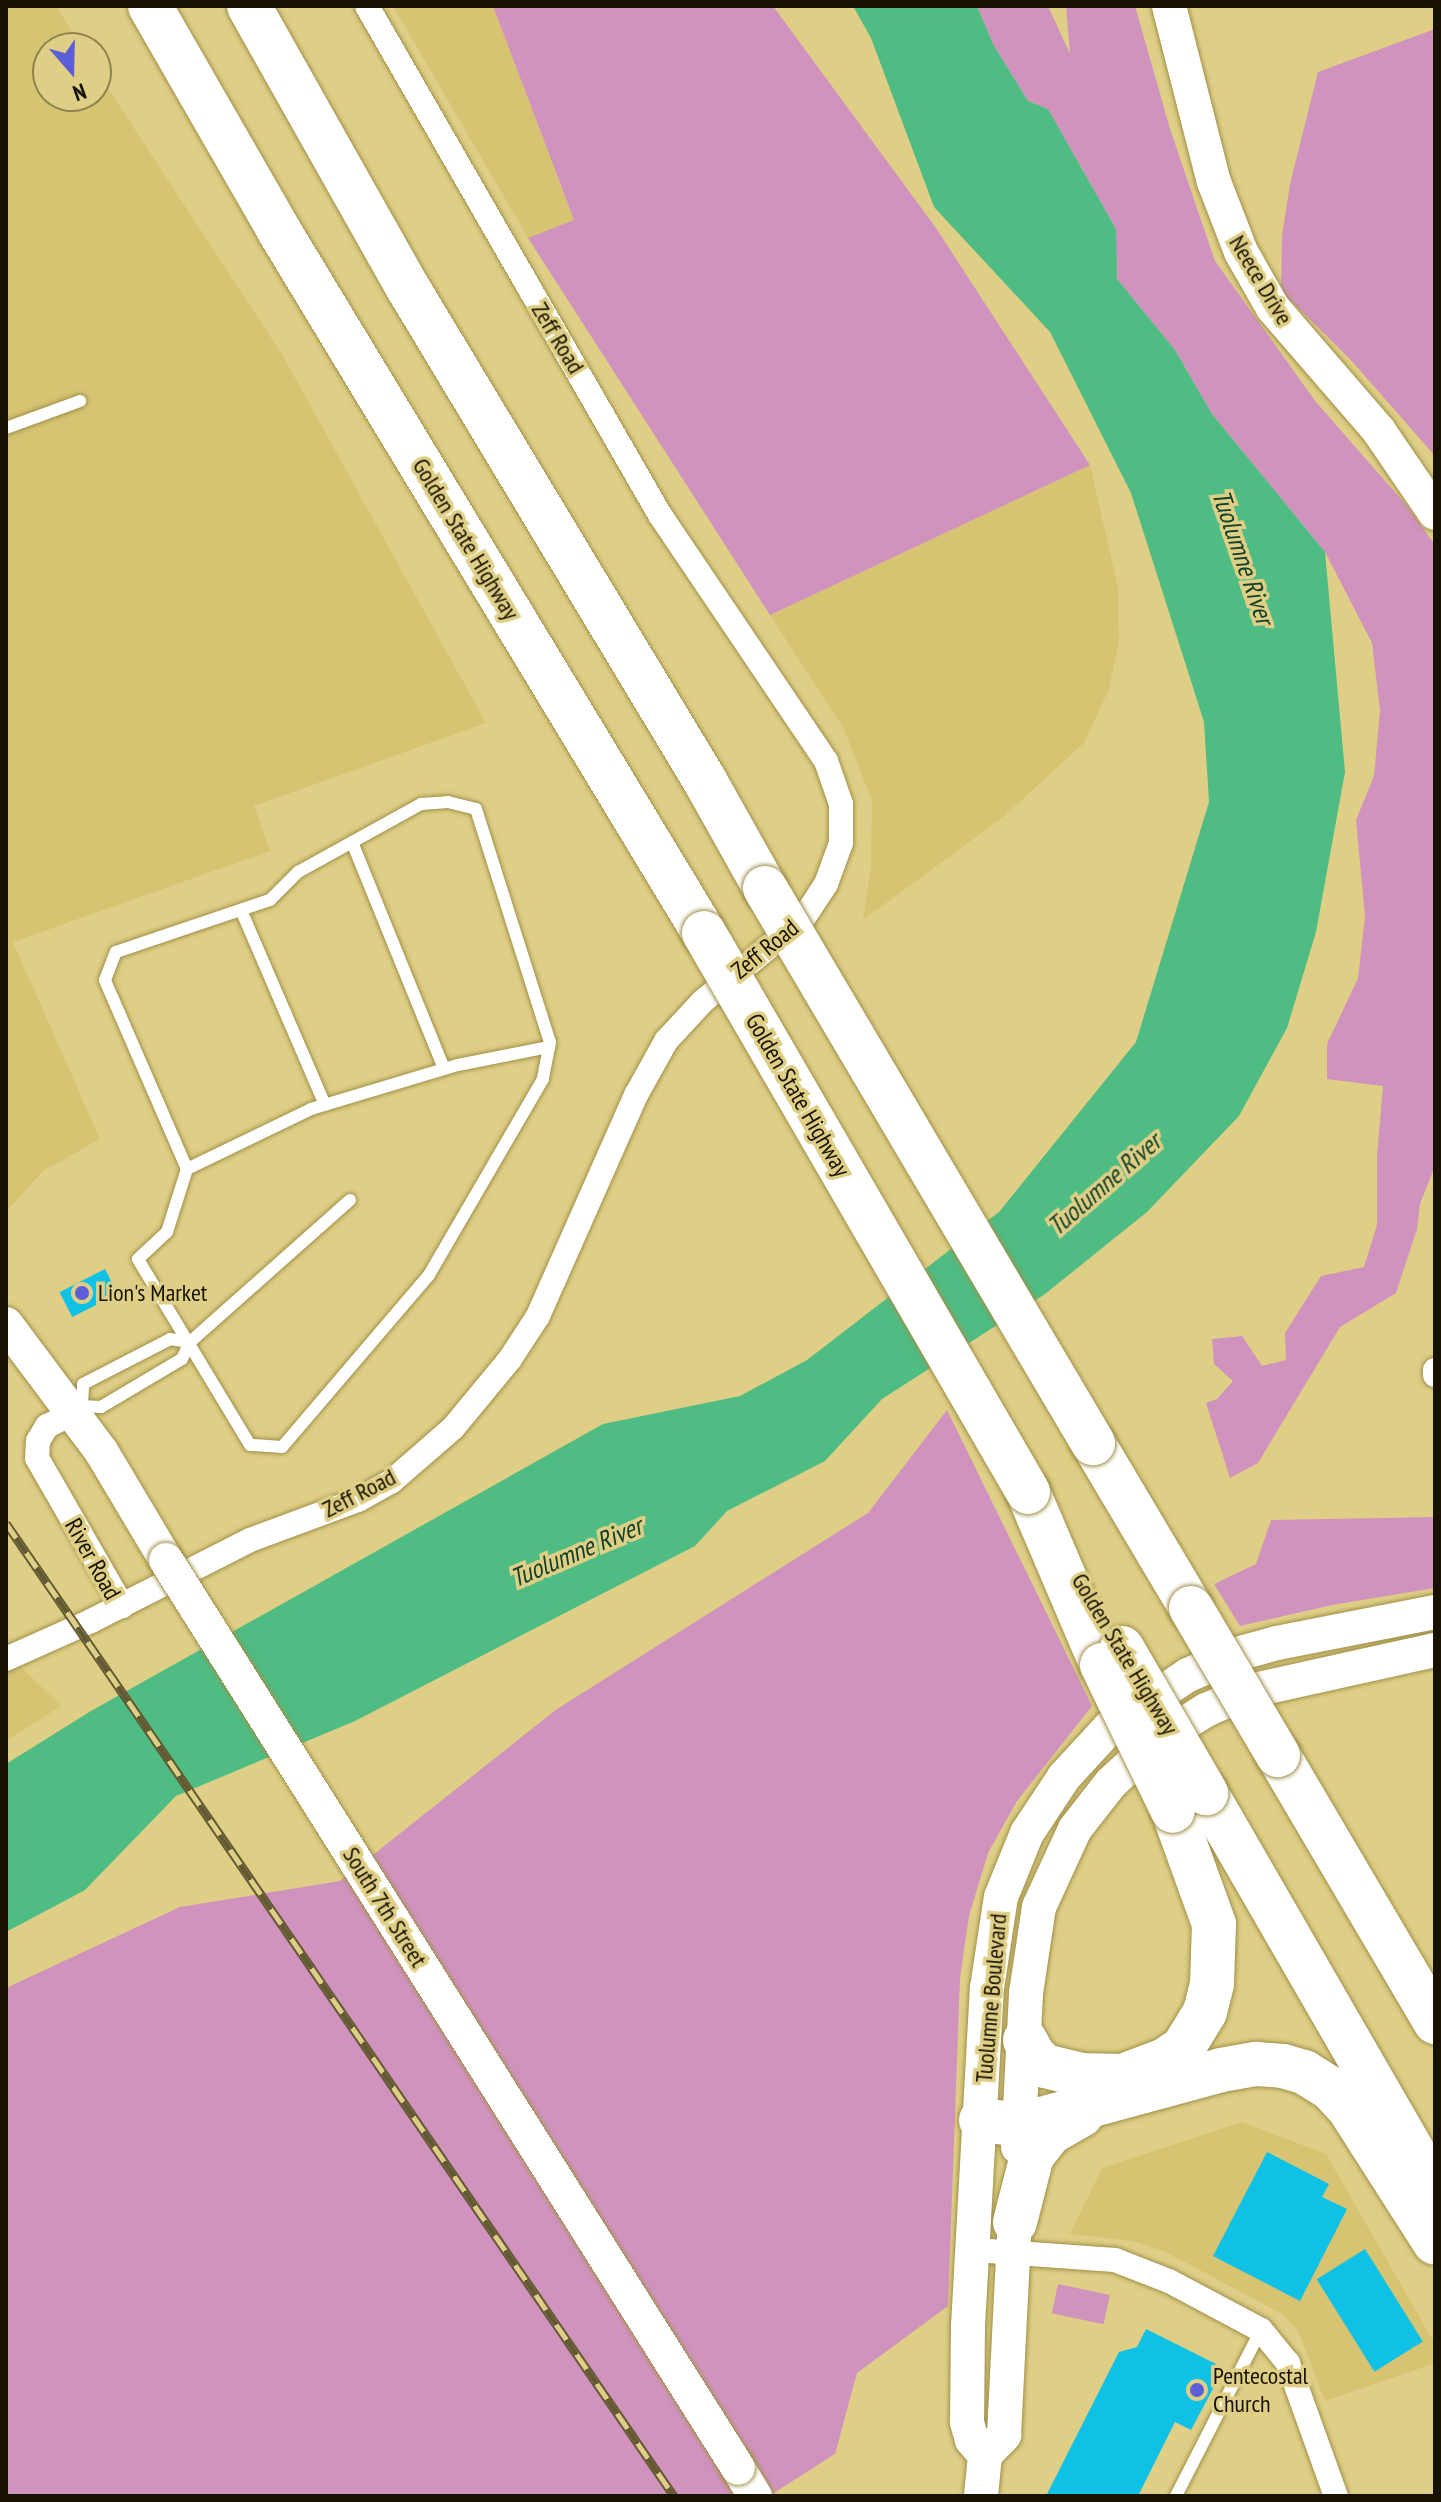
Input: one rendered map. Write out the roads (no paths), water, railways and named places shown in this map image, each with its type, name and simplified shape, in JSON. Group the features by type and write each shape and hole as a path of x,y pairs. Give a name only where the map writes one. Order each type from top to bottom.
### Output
{"highway":[{"name":"Golden State Highway","path":"150,6 295,256 704,933 1028,1492 1190,1802"},
{"path":"249,6 408,288 705,781 765,888 1435,2022"},
{"path":"1278,1755 1435,1983"},
{"path":"1015,2238 1032,2156 1050,2133 1183,2048 1205,2012 1212,1984 1214,1924 1190,1802"},
{"path":"1190,1802 1435,2190"},
{"path":"1025,2040 1034,2056 1045,2066 1120,2088"},
{"path":"1007,2117 1120,2088 1256,2064 1304,2072 1330,2088 1348,2107 1435,2243"}],"main road":[{"name":"Neece Drive","path":"1169,6 1214,182 1241,252 1273,308 1379,431 1435,513"},
{"path":"6,1309 30,1355"},
{"name":"South 7th Street","path":"6,1324 77,1410 166,1560 747,2482"},
{"name":"Tuolumne Boulevard","path":"981,2496 985,2455 1004,2435 1007,2327 1015,2238 1007,2117 987,1988 1001,1897 1027,1833 1081,1757 1132,1710 1188,1675 1237,1654 1307,1636 1435,1612"},
{"name":"Tuolumne Boulevard","path":"985,2455 972,2440 967,2422 968,2326 975,2250 1025,2040 1026,1993 1039,1907 1075,1829 1136,1757 1206,1710 1250,1691 1435,1650"}],"street":[{"name":"Zeff Road","path":"122,1606 250,1540 358,1500 392,1481 453,1428 510,1359 538,1316 636,1095 666,1041 703,1001 803,919 826,884 841,843 841,804 826,761 660,515 459,172 367,6"},
{"name":"River Road","path":"8,1653 122,1606 37,1458 38,1441 47,1426 77,1410"},
{"path":"975,2250 1015,2238 1115,2260 1169,2281 1261,2330 1288,2363 1336,2496"}],"lane":[{"path":"6,428 80,401"},
{"path":"448,802 476,809 549,1047 543,1079 429,1275 282,1447 250,1445 138,1259 167,1232 187,1169 105,980 116,952 270,900 298,872 352,842 421,804 448,802"},
{"path":"352,842 444,1069"},
{"path":"241,910 325,1105"},
{"path":"187,1169 325,1105 444,1069 549,1047"},
{"path":"190,1342 170,1339 83,1384 77,1410 101,1407 176,1363 190,1342 350,1200"},
{"path":"1176,2496 1261,2330"}],"water":[{"name":"Tuolumne River","path":"853,6 977,6 993,44 1028,101 1048,109 1116,229 1117,279 1175,350 1212,414 1325,552 1345,772 1316,932 1287,1028 1239,1116 1147,1212 1045,1294 882,1399 825,1461 727,1511 695,1546 355,1721 176,1796 85,1890 6,1932 6,1764 91,1711 603,1424 740,1396 807,1360 999,1212 1136,1042 1209,802 1204,722 1131,493 1050,332 934,207 871,38"}],"railway":[{"path":"6,1523 674,2496"}],"place":[{"name":"Lion's Market","path":"82,1293"},
{"name":"Pentecostal Church","path":"1197,2390"}]}
